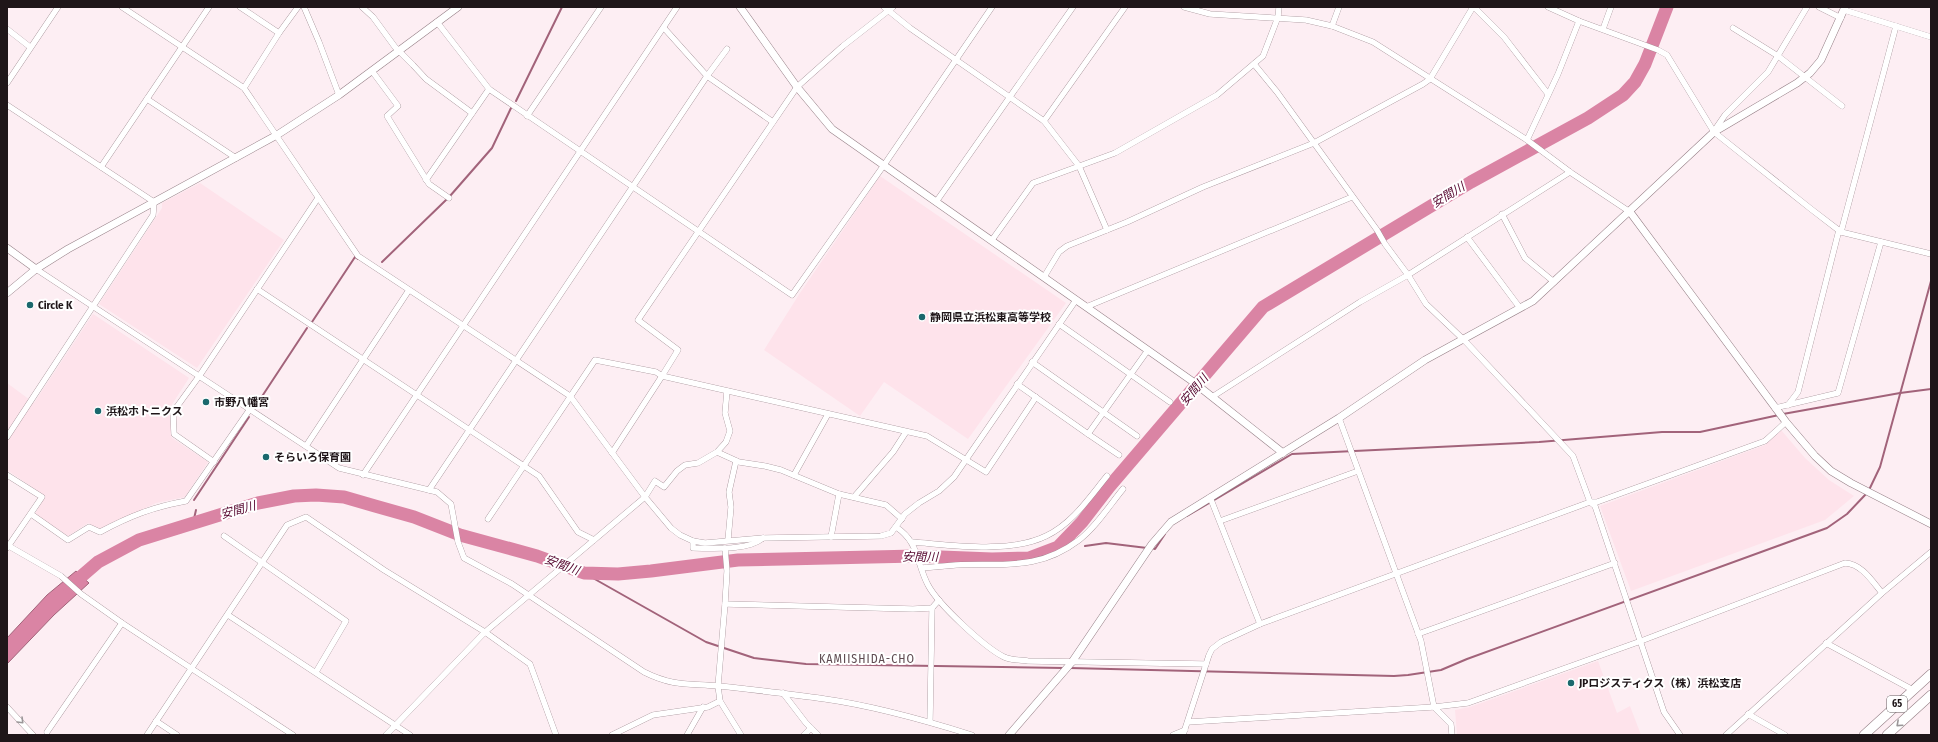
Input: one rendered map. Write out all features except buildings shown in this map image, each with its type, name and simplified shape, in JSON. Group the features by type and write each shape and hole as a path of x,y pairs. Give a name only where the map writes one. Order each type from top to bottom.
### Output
{"main road":[{"name":"65","path":"1864,735 1931,674"},
{"name":"65","path":"1887,735 1930,697"}],"street":[{"path":"7,83 58,7"},
{"path":"122,7 244,88 358,256 570,396 645,497 671,528 680,535 693,541 705,543 763,538 881,536 891,533 902,518 919,502 944,486 954,477 965,458 1076,300"},
{"path":"101,167 209,7"},
{"path":"240,7 279,33"},
{"path":"244,88 279,33 298,7"},
{"path":"304,7 339,94"},
{"path":"362,7 373,17 395,47 426,79 472,113"},
{"path":"7,293 36,269 68,249 277,135 372,71 458,7"},
{"path":"527,116 601,7"},
{"path":"363,475 677,7"},
{"path":"740,7 797,87 832,129 1192,381 1283,453"},
{"path":"612,453 678,350 638,320 797,87 886,9 893,7"},
{"path":"437,22 489,89 698,232 792,294 884,165 992,7"},
{"path":"936,202 1073,7"},
{"path":"1044,122 1125,7"},
{"path":"1184,7 1208,14 1278,17 1306,20 1332,26 1373,42 1527,140 1570,172 1630,212 1776,409 1815,456 1831,470 1863,489 1931,524"},
{"path":"1208,14 1210,7"},
{"path":"992,240 1032,183 1127,147 1217,95 1263,56 1278,17 1279,7"},
{"path":"1332,26 1339,7"},
{"path":"1044,277 1059,252 1067,246 1107,230 1203,187 1314,143 1430,79 1474,7 1504,37 1548,94"},
{"path":"1548,7 1579,21 1646,45 1667,55 1714,132 1840,231 1931,254"},
{"path":"1603,29 1611,7"},
{"path":"1714,132 1725,115 1768,72 1807,7"},
{"path":"1819,7 1841,18"},
{"path":"1009,735 1071,663 1146,552 1171,522 1339,418 1425,360 1533,301 1714,132 1804,77 1821,60 1845,8 1931,37"},
{"path":"886,9 1044,122 1079,166 1107,230"},
{"path":"1527,140 1558,74 1579,21"},
{"path":"1788,405 1798,392 1896,26"},
{"path":"7,28 30,47"},
{"path":"664,28 706,76 773,122"},
{"path":"1733,28 1778,56 1842,106"},
{"path":"429,490 706,76 727,49"},
{"path":"1254,64 1277,92 1377,230 1384,244 1408,275 1426,304 1464,340 1573,456 1590,502 1595,506 1625,591 1628,606 1664,712 1680,735"},
{"path":"372,71 398,106 387,116 426,180 448,198"},
{"path":"426,180 489,89"},
{"path":"147,99 236,158"},
{"path":"7,105 154,202"},
{"path":"1212,397 1360,302 1408,275 1570,172"},
{"path":"1086,307 1352,197"},
{"path":"214,462 174,434 173,412 200,375 318,198"},
{"path":"7,437 153,215 154,202"},
{"path":"1502,214 1525,258 1554,282"},
{"path":"1467,237 1520,308"},
{"path":"1776,409 1838,393 1881,242"},
{"path":"7,248 36,269 200,375 339,468 437,492 451,504 458,542 464,558 528,595 598,643 661,681 677,684 718,686 827,699 930,721 972,735"},
{"path":"257,289 539,476 578,532 594,540"},
{"path":"306,446 409,290"},
{"path":"1059,324 1170,402"},
{"path":"1088,434 1148,350"},
{"path":"488,519 595,360 656,372 662,376 927,436 986,472 1036,397"},
{"path":"1032,362 1137,436"},
{"path":"1017,384 1119,456"},
{"path":"386,735 485,632 645,497 655,481 664,487 685,465 698,463 717,452 726,442 730,431 725,413 727,391"},
{"path":"31,514 68,540 89,527 100,532 149,509 186,501 250,409"},
{"path":"794,475 828,414"},
{"path":"1339,418 1418,634 1434,708 1451,724 1452,735"},
{"path":"1173,735 1184,732 1212,649 1221,642 1260,624 1396,573 1590,502 1597,502 1765,441 1785,420"},
{"path":"854,497 892,452 906,432"},
{"path":"717,452 736,461 765,466 794,475 839,494 886,506 902,518"},
{"path":"728,540 731,507 729,492 736,461"},
{"path":"1220,521 1358,471"},
{"path":"7,475 42,497 7,546 62,578 81,594 122,623 293,735"},
{"path":"912,543 1002,546 1029,542 1046,536 1079,511 1107,476"},
{"path":"922,568 956,565 1009,565 1036,562 1062,551 1080,539 1123,489"},
{"path":"831,537 839,494"},
{"path":"1210,497 1260,624"},
{"path":"147,735 287,525 306,517 384,570 485,632 530,664 556,735"},
{"path":"896,527 906,533 912,543 927,584 939,600 989,647 1005,657 1028,661 1071,663 1206,666"},
{"path":"224,536 346,621 316,672"},
{"path":"693,541 693,548 725,549 757,544 763,538"},
{"path":"725,549 727,571 718,686 720,701 741,735"},
{"path":"1726,735 1882,593 1931,552"},
{"path":"1418,634 1615,563"},
{"path":"1188,722 1434,708 1468,703 1640,641 1845,564 1852,564 1859,567 1882,593"},
{"path":"930,721 932,608 939,600"},
{"path":"725,604 932,608"},
{"path":"228,615 410,735"},
{"path":"48,734 122,623"},
{"path":"1826,643 1913,690"},
{"path":"783,694 810,728 818,735"},
{"path":"616,734 653,715 703,707 720,701"},
{"path":"7,707 33,735"},
{"path":"687,735 703,707"},
{"path":"1748,714 1785,735"},
{"path":"156,721 177,735"},
{"path":"804,735 810,728"}],"shaded area":[{"path":"880,176 1066,303 968,439 884,382 860,416 764,350 800,293"},
{"path":"200,183 284,240 197,368 99,304 162,208 162,203"},
{"path":"93,314 189,378 169,409 172,438 208,462 185,497 156,503 100,530 88,523 68,536 35,514 45,496 7,470 7,442 13,432 7,428 7,383 34,403"},
{"path":"1781,430 1805,458 1829,480 1854,496 1825,520 1631,591 1600,506 1765,445"},
{"path":"76,571 89,583 54,615 7,664 7,638 47,595"},
{"name":"JPロジスティクス（株）浜松支店","path":"1598,661 1617,713 1630,706 1641,735 1457,735 1455,710 1470,707"}],"waterway":[{"path":"516,101 562,7"},
{"name":"安間川","path":"69,587 98,562 139,540 258,503 294,496 316,495 344,497 414,517 460,535 537,556 584,573 618,574 738,560 916,556 992,559 1029,558 1058,547 1082,522 1109,487 1263,307 1471,182 1588,118 1623,95 1635,82 1645,64 1667,7"},
{"path":"450,196 492,148 511,108"},
{"path":"382,262 446,200"},
{"path":"312,322 355,257 358,259"},
{"path":"1869,490 1880,467 1931,281"},
{"path":"255,407 307,328"},
{"path":"1783,414 1900,393 1931,389"},
{"path":"1187,516 1292,454 1539,442 1662,432 1700,432 1779,415"},
{"path":"194,500 249,417"},
{"path":"1070,668 1394,676 1441,670 1467,659 1827,528 1847,514 1866,494"},
{"path":"193,523 196,510"},
{"path":"1152,548 1155,549 1165,534"},
{"path":"1085,546 1106,543 1147,548"},
{"path":"584,573 706,642 754,658 806,664 1064,668"}],"place":[{"name":"Circle K","path":"30,305"},
{"name":"静岡県立浜松東高等学校","path":"922,317"},
{"name":"市野八幡宮","path":"206,402"},
{"name":"浜松ホトニクス","path":"98,411"},
{"name":"そらいろ保育園","path":"266,457"},
{"name":"JPロジスティクス（株）浜松支店","path":"1571,683"}],"district":[{"name":"KAMIISHIDA-CHO","path":"867,659"}]}
